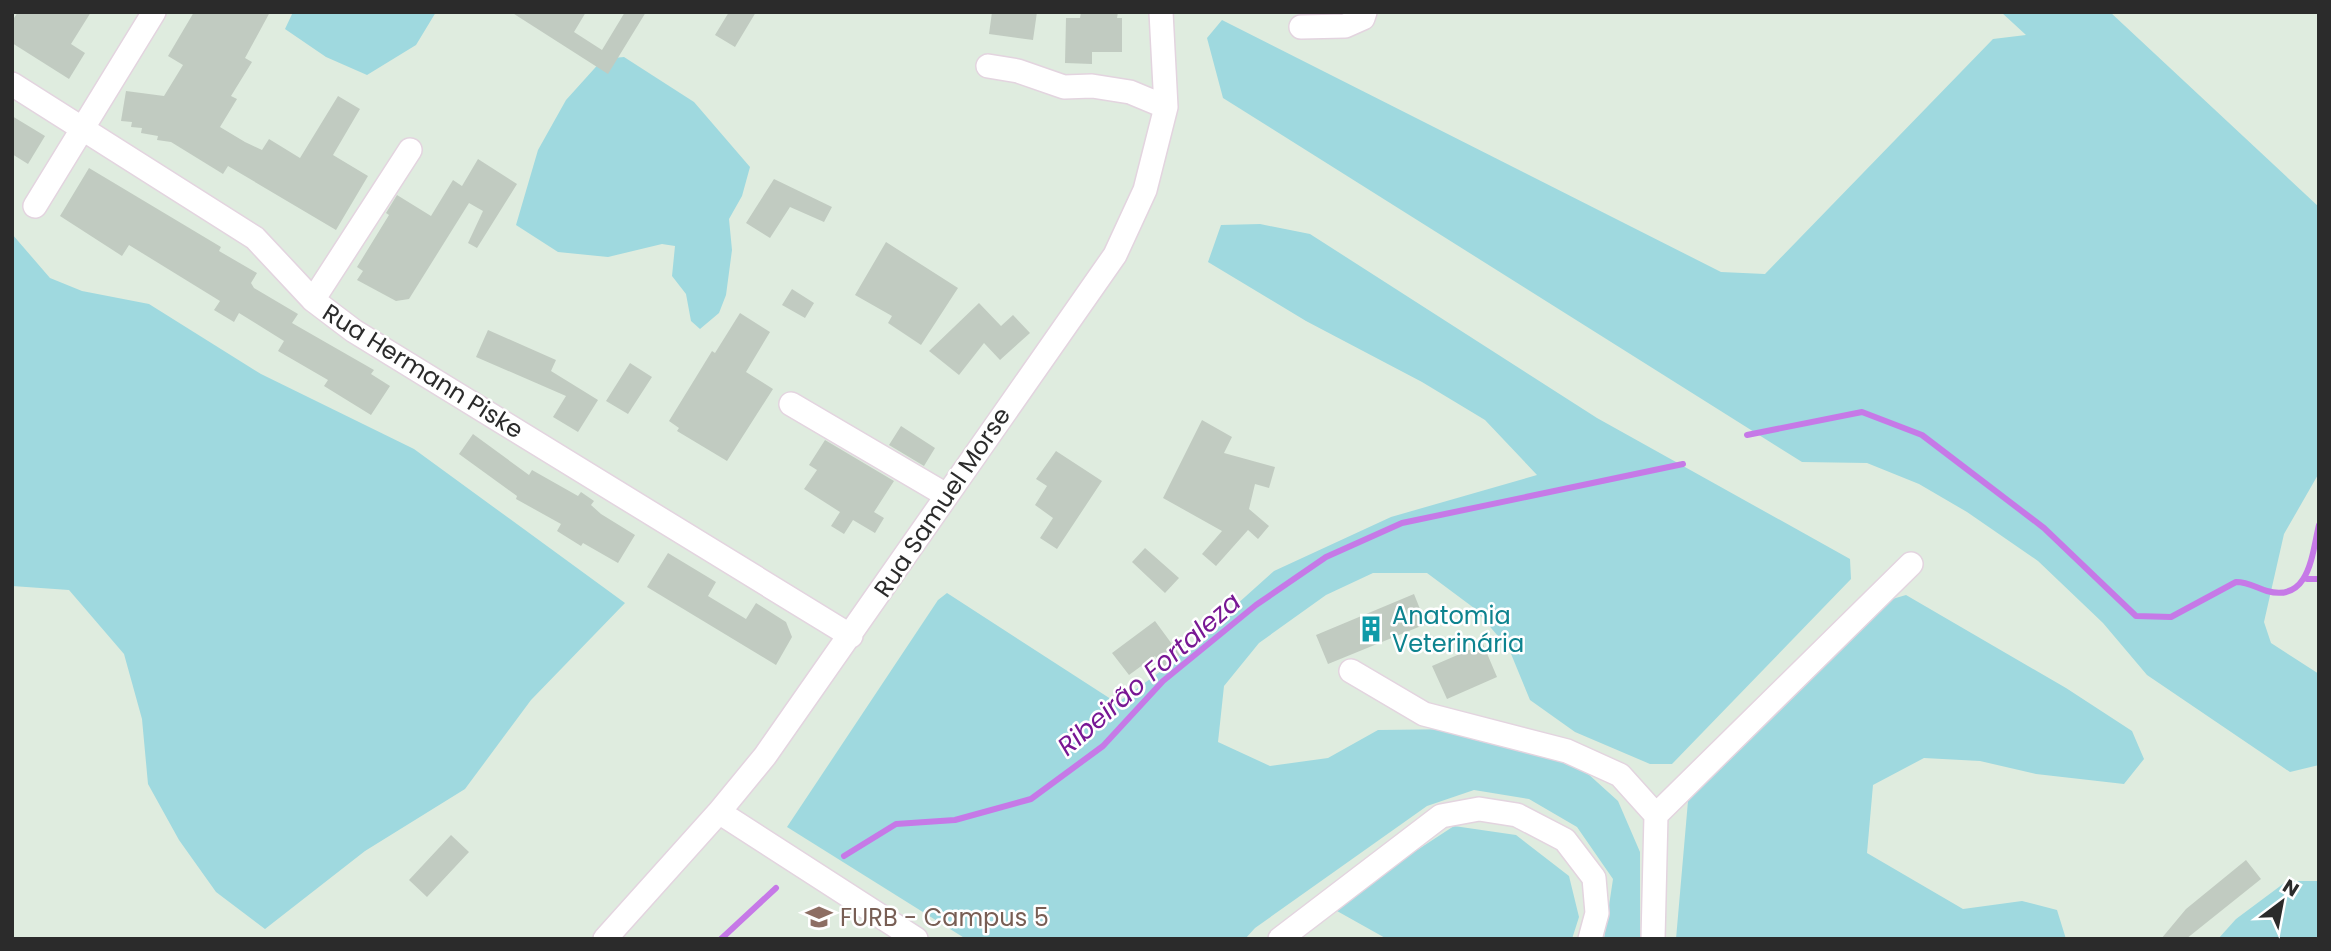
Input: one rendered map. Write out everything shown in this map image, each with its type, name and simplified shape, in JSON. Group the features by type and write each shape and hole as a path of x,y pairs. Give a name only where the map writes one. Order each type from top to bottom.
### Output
{"street":[{"path":"35,206 154,12"},
{"name":"Rua Samuel Morse","path":"605,939 719,812 765,756 1115,255 1145,190 1166,107 1161,12"},
{"path":"1301,27 1345,26 1363,18 1365,12"},
{"path":"988,66 1032,75 1064,87 1092,86 1130,92 1166,107"},
{"name":"Rua Hermann Piske","path":"12,85 255,238 313,300 354,331 851,636"},
{"path":"313,300 410,150"},
{"path":"791,404 946,495"},
{"path":"1656,815 1911,564"},
{"path":"1351,671 1424,714 1567,751 1620,775 1656,815 1653,939"},
{"path":"1280,939 1441,816 1479,809 1517,815 1565,840 1594,878 1597,913 1590,939"},
{"path":"719,812 916,939"}],"shaded area":[{"path":"293,12 436,12 416,45 367,75 326,57 285,29"},
{"path":"2001,12 2110,12 2319,207 2319,473 2284,534 2264,622 2271,643 2319,674 2319,765 2290,772 2147,675 2103,623 2038,561 1967,512 1919,484 1867,463 1802,462 1223,98 1207,38 1222,20 1721,272 1765,274 1993,39 2026,35"},
{"path":"624,57 694,102 750,167 742,196 729,219 732,250 726,295 719,313 700,329 691,321 686,294 672,276 675,246 662,244 608,257 558,252 516,225 538,150 566,100 603,59"},
{"path":"1260,224 1310,234 1597,418 1850,559 1851,579 1672,764 1650,764 1575,732 1530,700 1509,649 1474,608 1427,573 1373,573 1326,595 1259,643 1224,686 1218,742 1270,766 1328,758 1378,730 1463,729 1576,763 1618,801 1640,852 1640,939 1604,939 1613,879 1577,827 1529,799 1474,790 1427,806 1255,928 1245,939 966,939 787,827 938,600 947,593 1117,703 1168,666 1274,571 1391,517 1537,475 1485,420 1422,382 1306,321 1208,262 1221,225"},
{"path":"12,234 50,278 82,291 149,304 261,374 414,449 625,603 531,700 465,789 365,851 265,929 216,892 179,840 148,784 142,719 124,654 69,590 12,586"},
{"path":"1906,595 2066,688 2132,731 2144,759 2124,784 2036,774 1980,761 1924,758 1873,785 1867,853 1963,909 2022,901 2057,910 2066,939 1676,939 1688,801 1872,605"},
{"path":"1454,826 1516,835 1569,876 1579,917 1572,939 1387,939 1337,911 1405,858"},
{"path":"2287,881 2319,881 2319,939 2218,939 2236,919"}],"building":[{"path":"18,12 91,12 71,44 85,53 69,79 12,43 12,21"},
{"path":"194,12 270,12 245,58 252,62 231,96 237,99 220,127 245,142 262,150 269,139 300,158 338,96 360,109 333,155 368,176 336,230 228,166 223,174 171,142 157,140 158,136 141,133 142,128 131,127 132,122 121,121 126,91 164,96 183,65 168,56"},
{"path":"511,12 586,12 574,32 602,50 625,12 646,12 608,74"},
{"path":"729,12 756,12 735,47 715,35"},
{"path":"992,12 1037,12 1033,40 989,34"},
{"path":"1081,12 1118,12 1117,18 1122,18 1122,52 1092,52 1092,64 1065,63 1066,18 1080,18"},
{"path":"12,116 45,136 28,164 12,154"},
{"path":"478,159 517,184 477,248 468,243 483,211 469,203 409,299 396,301 357,280 363,271 357,267 389,215 386,213 397,195 431,216 453,180 462,186"},
{"path":"89,168 221,247 219,251 257,273 251,283 254,288 298,314 292,323 374,370 371,374 390,386 371,415 324,386 328,380 278,351 284,341 239,313 234,322 214,310 220,301 129,245 122,256 60,216"},
{"path":"774,179 832,207 824,222 790,207 770,238 746,223"},
{"path":"886,242 958,288 921,345 888,323 892,316 855,295"},
{"path":"792,289 814,303 805,318 782,305"},
{"path":"979,303 1001,326 1013,315 1030,333 1000,360 984,343 959,375 929,351"},
{"path":"740,313 770,332 746,372 773,389 727,461 677,431 679,428 669,421 712,351 715,353"},
{"path":"488,330 556,360 551,371 598,400 578,432 553,417 566,396 476,357"},
{"path":"630,363 652,377 628,414 606,401"},
{"path":"1202,420 1232,437 1224,453 1275,467 1269,488 1255,484 1249,509 1269,526 1258,539 1248,530 1216,566 1202,554 1222,531 1163,498"},
{"path":"901,426 935,448 924,466 889,445"},
{"path":"473,434 529,475 532,470 578,496 581,492 594,501 591,505 601,514 635,535 618,563 583,543 581,546 557,531 561,524 516,499 517,496 459,454"},
{"path":"825,440 894,481 874,512 884,518 875,533 853,520 844,534 831,526 840,512 804,489 817,470 809,465"},
{"path":"1056,451 1102,481 1057,549 1040,538 1053,518 1035,505 1047,486 1036,479"},
{"path":"1145,548 1179,578 1165,593 1132,562"},
{"path":"668,553 716,582 708,596 746,619 756,603 786,622 792,637 776,665 647,587"},
{"name":"Anatomia Veterinária","path":"1414,594 1426,624 1328,664 1316,635"},
{"path":"1155,621 1180,655 1163,667 1155,656 1129,675 1112,653"},
{"path":"1483,644 1497,677 1447,699 1432,666"},
{"path":"451,835 469,852 427,897 409,880"},
{"path":"2246,860 2261,879 2186,939 2161,939 2186,909"}],"waterway":[{"name":"Ribeirão Fortaleza","path":"1747,435 1862,412 1922,435 2044,528 2136,616 2171,617 2236,582 2267,591 2281,593 2292,590 2301,583 2311,561 2319,525"},
{"name":"Ribeirão Fortaleza","path":"844,856 896,824 955,820 1031,799 1103,746 1163,681 1256,605 1326,557 1402,523 1683,464"},
{"path":"2307,579 2319,579"},
{"name":"Ribeirão Fortaleza","path":"721,939 776,888"}],"place":[{"name":"Anatomia Veterinária","path":"1371,629"},
{"name":"FURB - Campus 5","path":"819,917"}]}
